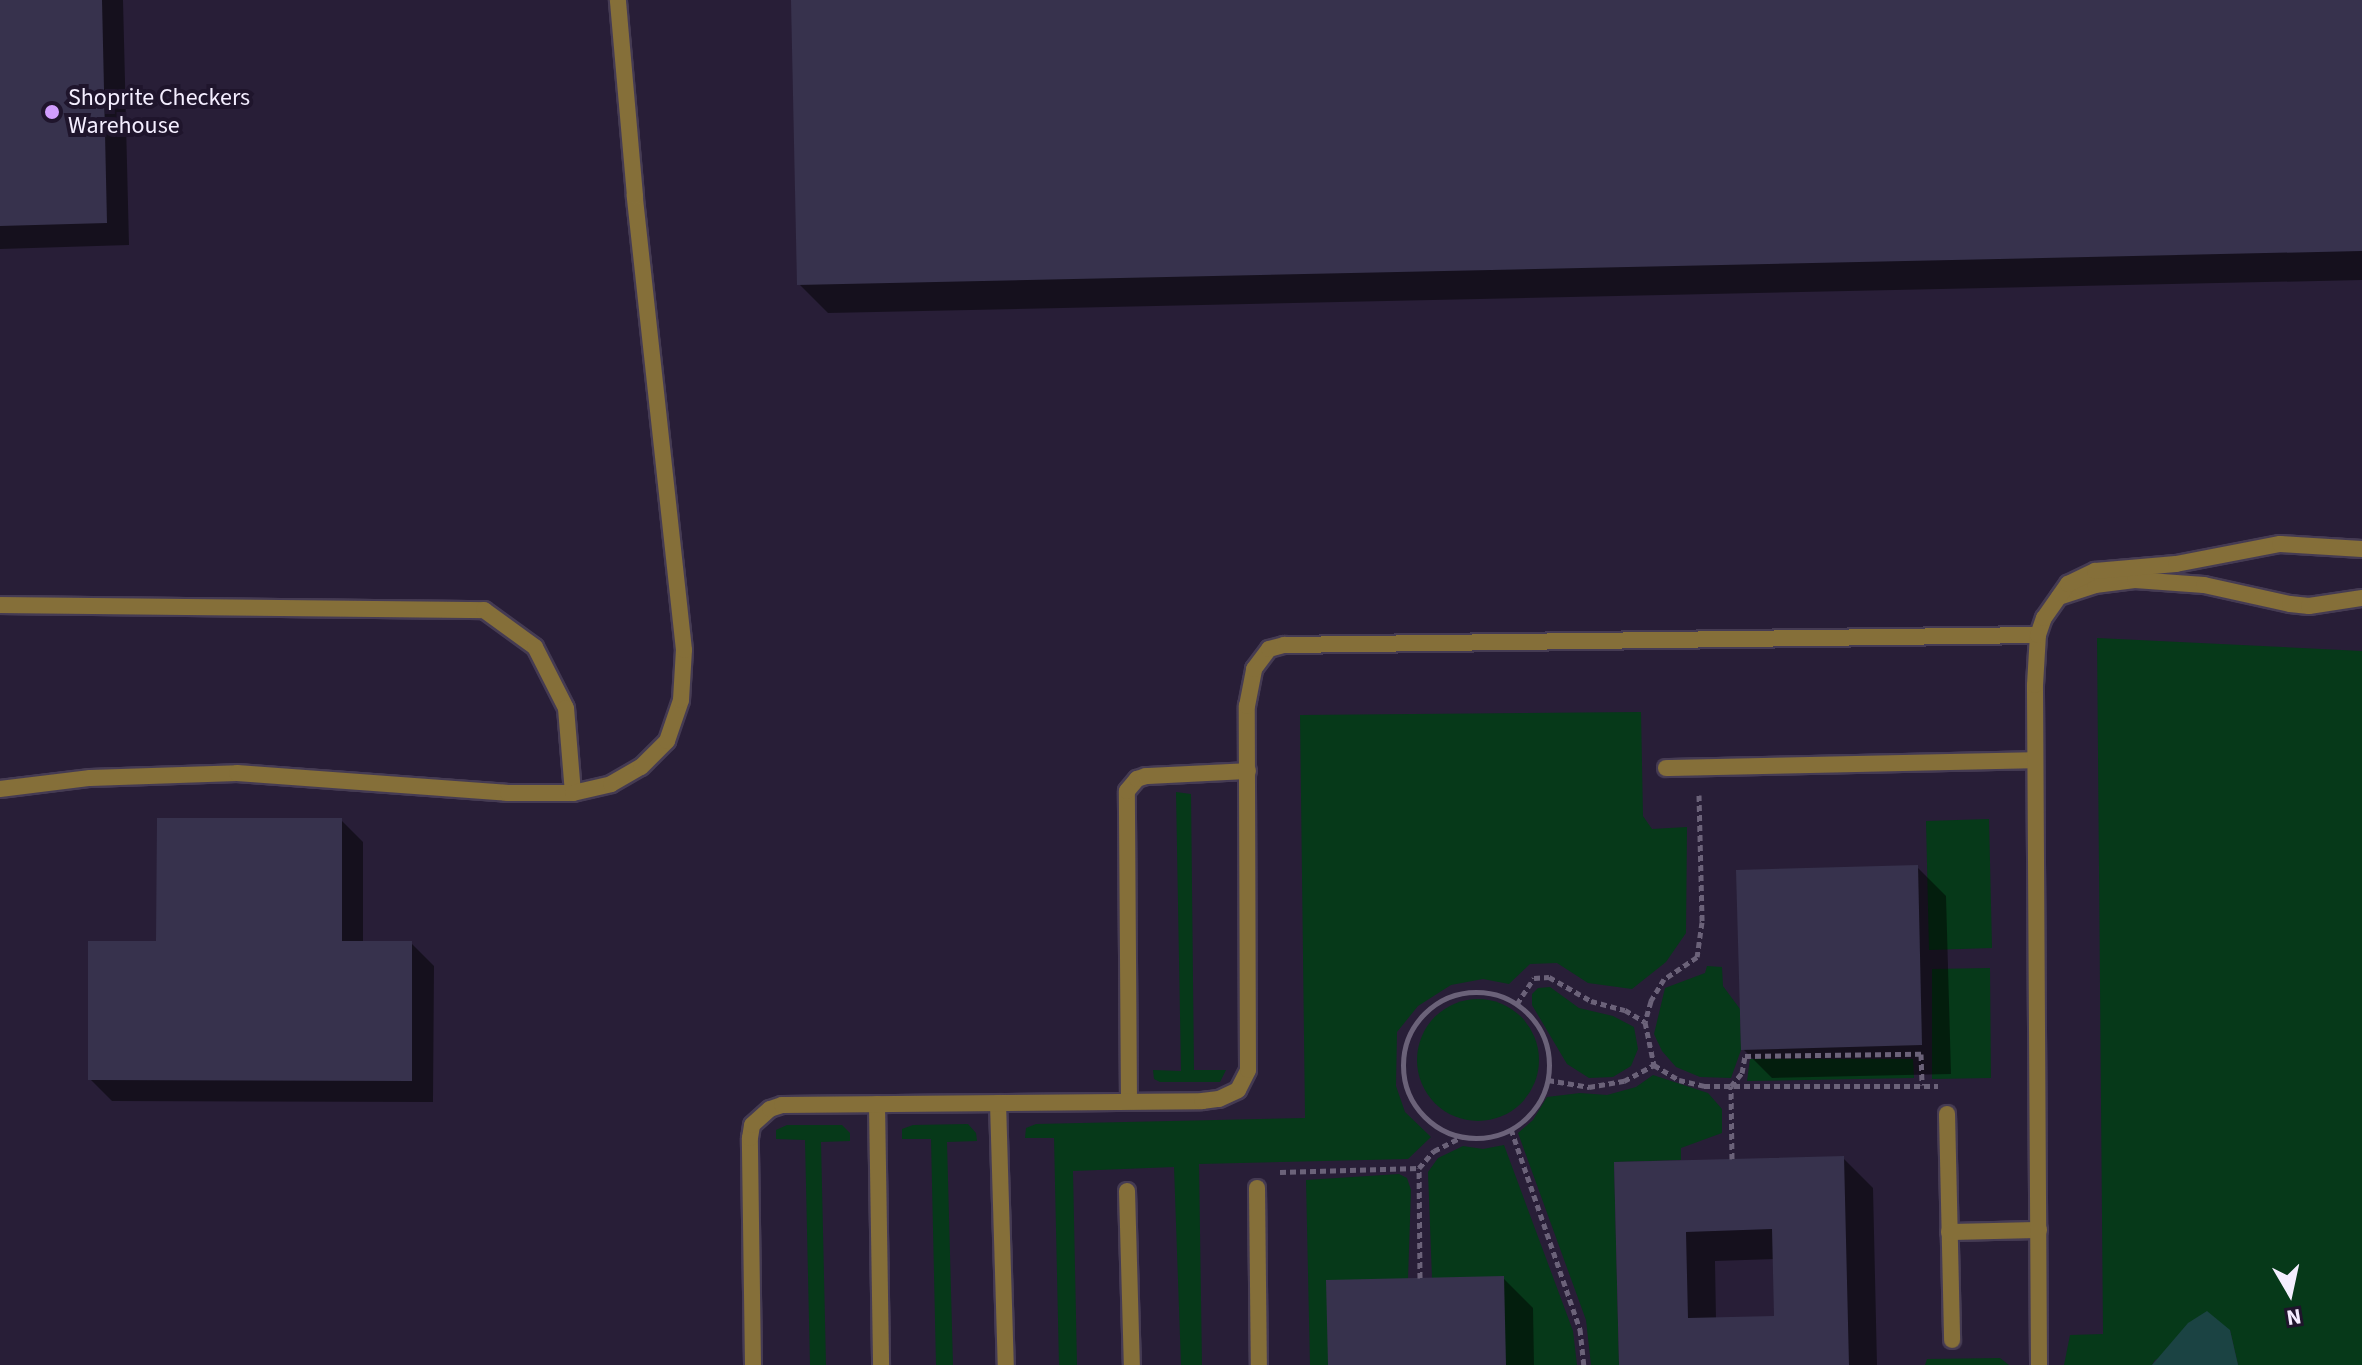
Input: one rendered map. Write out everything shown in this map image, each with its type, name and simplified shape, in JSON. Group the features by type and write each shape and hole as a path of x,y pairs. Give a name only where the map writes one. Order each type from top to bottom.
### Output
{"lane":[{"path":"0,789 90,778 237,773 508,793 573,793 611,784 641,767 667,741 681,700 684,650 635,196 618,0"},
{"path":"2039,1365 2035,760 2038,635 2044,618 2068,584 2080,577 2116,567 2176,564 2280,544 2362,549"},
{"path":"2059,597 2095,585 2135,580 2204,585 2299,605 2362,598"},
{"path":"0,605 484,610 535,647 566,708 573,793"},
{"path":"753,1365 750,1138 752,1125 770,1109 782,1105 1219,1099 1238,1090 1245,1080 1247,706 1254,669 1269,649 1284,645 1972,633 2038,635"},
{"path":"1666,768 2035,760"},
{"path":"1129,1101 1127,791 1137,779 1146,776 1248,771"},
{"path":"998,1103 1006,1365"},
{"path":"877,1104 881,1365"},
{"path":"1947,1114 1952,1340"},
{"path":"1257,1188 1259,1365"},
{"path":"1127,1191 1132,1365"},
{"path":"1949,1232 2039,1230"}],"path":[{"path":"1698,767 1702,922 1697,957 1664,979 1651,1001 1645,1022 1654,1065 1679,1080 1704,1086 1946,1086 1947,1114"},
{"path":"1517,1004 1534,978 1549,977 1591,1001 1625,1010 1645,1022"},
{"path":"1485,992 1517,1004 1540,1029 1548,1050 1548,1080 1531,1114 1511,1129 1487,1137 1463,1137 1439,1128 1420,1112 1408,1091 1403,1066 1407,1042 1419,1020 1437,1003 1460,993 1485,992"},
{"path":"1732,1159 1731,1086 1742,1073 1745,1056 1921,1054 1922,1085"},
{"path":"1548,1080 1589,1087 1624,1081 1654,1065"},
{"path":"1511,1129 1580,1329 1584,1365"},
{"path":"1420,1278 1419,1168 1434,1151 1463,1137"},
{"path":"1257,1188 1257,1172 1419,1168"}],"green space":[{"path":"2097,638 2362,651 2362,1365 2238,1365 2230,1330 2155,1360 2152,1365 2064,1365 2070,1335 2103,1334"},
{"path":"1641,712 1643,816 1652,829 1687,827 1686,933 1666,962 1632,989 1588,983 1557,963 1530,964 1509,984 1483,979 1451,985 1418,1006 1397,1032 1396,1086 1405,1112 1431,1137 1408,1159 1199,1164 1202,1365 1181,1365 1174,1167 1073,1171 1077,1365 1059,1365 1054,1138 1025,1138 1026,1128 1036,1124 1305,1118 1300,715"},
{"path":"1176,792 1191,794 1194,1070 1226,1070 1220,1082 1160,1082 1154,1079 1153,1070 1181,1071"},
{"path":"1989,819 1992,948 1929,950 1926,821"},
{"path":"1707,966 1722,967 1723,986 1740,1009 1741,1050 1731,1078 1700,1077 1676,1067 1662,1051 1654,1034 1665,988 1705,973"},
{"path":"1990,968 1991,1078 1932,1079 1932,969"},
{"path":"1550,987 1579,1008 1613,1016 1634,1027 1638,1049 1631,1066 1613,1077 1589,1078 1567,1064 1532,1005 1532,994 1538,988"},
{"path":"1478,999 1502,1003 1521,1017 1535,1036 1539,1060 1535,1084 1521,1103 1502,1117 1478,1121 1454,1117 1435,1103 1421,1084 1417,1060 1421,1036 1435,1017 1454,1003"},
{"path":"1750,1059 1913,1059 1914,1078 1747,1081"},
{"path":"1653,1075 1708,1093 1722,1109 1722,1133 1681,1148 1681,1160 1614,1162 1619,1365 1591,1365 1586,1320 1518,1133 1533,1120 1547,1097 1580,1093 1607,1095 1636,1087"},
{"path":"968,1124 976,1133 977,1141 947,1142 953,1365 936,1365 931,1139 902,1139 902,1129 913,1125"},
{"path":"787,1125 842,1125 850,1133 850,1141 821,1142 826,1365 810,1365 805,1140 776,1139 776,1130"},
{"path":"1504,1145 1573,1331 1577,1365 1506,1365 1432,1278 1428,1172 1438,1158 1463,1146 1483,1149"},
{"path":"1399,1174 1407,1178 1411,1190 1408,1279 1328,1365 1310,1365 1306,1180"},
{"path":"2000,1358 2009,1365 1925,1365 1927,1359"}],"shaded area":[{"path":"2207,1311 2230,1330 2238,1365 2152,1365 2188,1323"}],"building":[{"name":"Shoprite Checkers Warehouse","path":"0,0 102,0 107,223 0,226"},
{"path":"791,0 2362,0 2362,251 797,285"},
{"path":"157,818 342,818 342,941 412,941 412,1081 88,1080 88,941 156,941"},
{"path":"1918,865 1922,1045 1741,1050 1736,870"},
{"path":"1844,1156 1849,1365 1619,1365 1614,1162","holes":["1772,1229 1774,1316 1688,1318 1686,1232"]},
{"path":"1504,1276 1506,1365 1328,1365 1326,1280"}],"place":[{"name":"Shoprite Checkers Warehouse","path":"52,112"}]}
